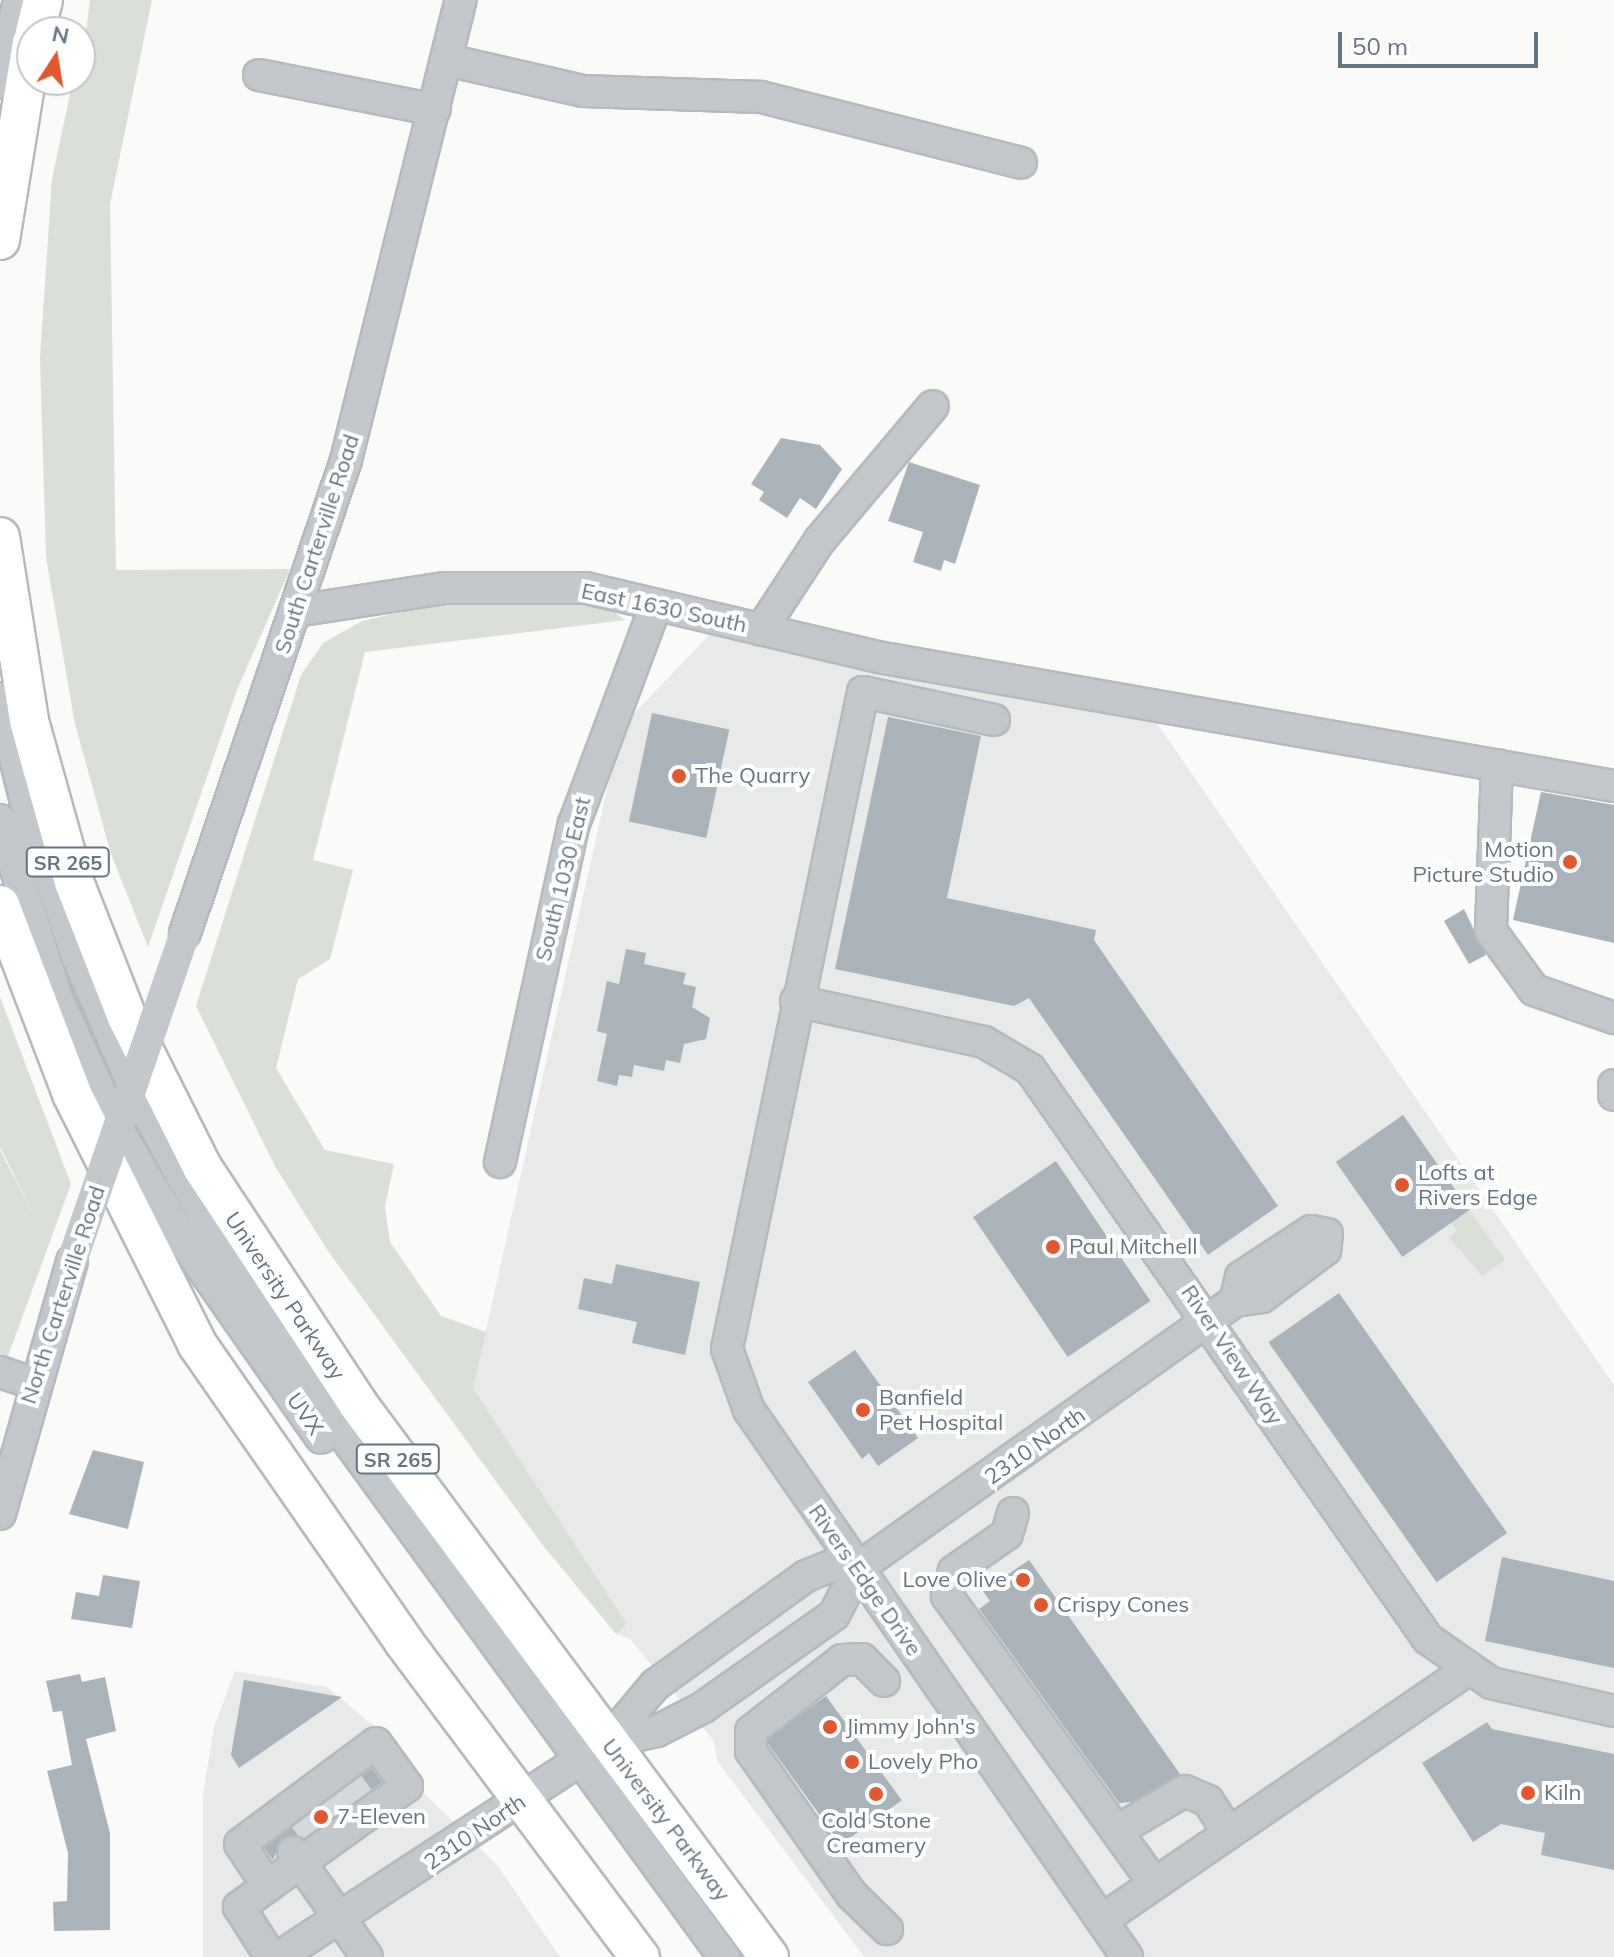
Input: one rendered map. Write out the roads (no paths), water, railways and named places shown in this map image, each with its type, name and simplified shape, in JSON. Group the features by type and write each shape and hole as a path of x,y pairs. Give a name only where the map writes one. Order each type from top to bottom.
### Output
{"main road":[{"path":"0,240 23,96"},
{"name":"University Parkway","path":"0,537 15,650 49,798 99,950 157,1083 304,1328 583,1759 769,1957"},
{"path":"0,905 84,1121 197,1344 520,1801 640,1957"}],"street":[{"path":"0,8 2,0"},
{"path":"0,83 19,0"},
{"name":"South Carterville Road","path":"136,1078 296,611 373,365 461,0"},
{"path":"447,60 583,91 761,97 1021,163"},
{"path":"259,75 435,110"},
{"path":"761,630 829,528 933,406"},
{"name":"East 1630 South","path":"296,611 445,588 586,588 794,637 1614,786"},
{"name":"South 1030 East","path":"500,1162 571,837 656,605"},
{"name":"Rivers Edge Drive","path":"994,720 863,692 727,1320 729,1365 749,1410 1127,1957"},
{"path":"0,698 30,818 77,956 169,1155 328,1412 724,1957"},
{"path":"1497,765 1491,931 1534,990 1614,1018"},
{"name":"UVX","path":"0,820 72,1035 162,1206 583,1759 703,1957"},
{"name":"River View Way","path":"796,1001 984,1042 1030,1069 1210,1321 1417,1625 1466,1671 1614,1711"},
{"name":"North Carterville Road","path":"0,1514 32,1383 136,1078"},
{"path":"1614,1085 1614,1095"},
{"name":"2310 North","path":"583,1759 657,1731 702,1708 834,1615 858,1568 1235,1301"},
{"path":"0,1372 32,1383"},
{"path":"988,1478 1013,1513 1020,1542 967,1580 964,1614 1155,1884"},
{"name":"2310 North","path":"279,1957 583,1759 655,1685 806,1576 831,1566 858,1568"},
{"path":"884,1681 862,1659 842,1660 751,1731 751,1751 852,1895 887,1929"},
{"path":"1102,1920 1466,1671"},
{"path":"1117,1831 1185,1791 1208,1801 1229,1833"},
{"path":"321,1817 341,1919 367,1957"},
{"path":"271,1957 239,1907 268,1886 321,1817"},
{"path":"268,1886 240,1844 321,1817"}],"tunnel":[{"path":"348,1783 362,1802"},
{"path":"326,1799 340,1818"},
{"path":"302,1816 317,1835"}],"place":[{"name":"The Quarry","path":"679,776"},
{"name":"Motion Picture Studio","path":"1570,862"},
{"name":"Lofts at Rivers Edge","path":"1402,1185"},
{"name":"Paul Mitchell","path":"1053,1247"},
{"name":"Banfield Pet Hospital","path":"863,1410"},
{"name":"Love Olive","path":"1023,1580"},
{"name":"Crispy Cones","path":"1041,1605"},
{"name":"Jimmy John's","path":"830,1727"},
{"name":"Lovely Pho","path":"852,1762"},
{"name":"Kiln","path":"1528,1793"},
{"name":"Cold Stone Creamery","path":"876,1794"},
{"name":"7-Eleven","path":"321,1817"}]}
